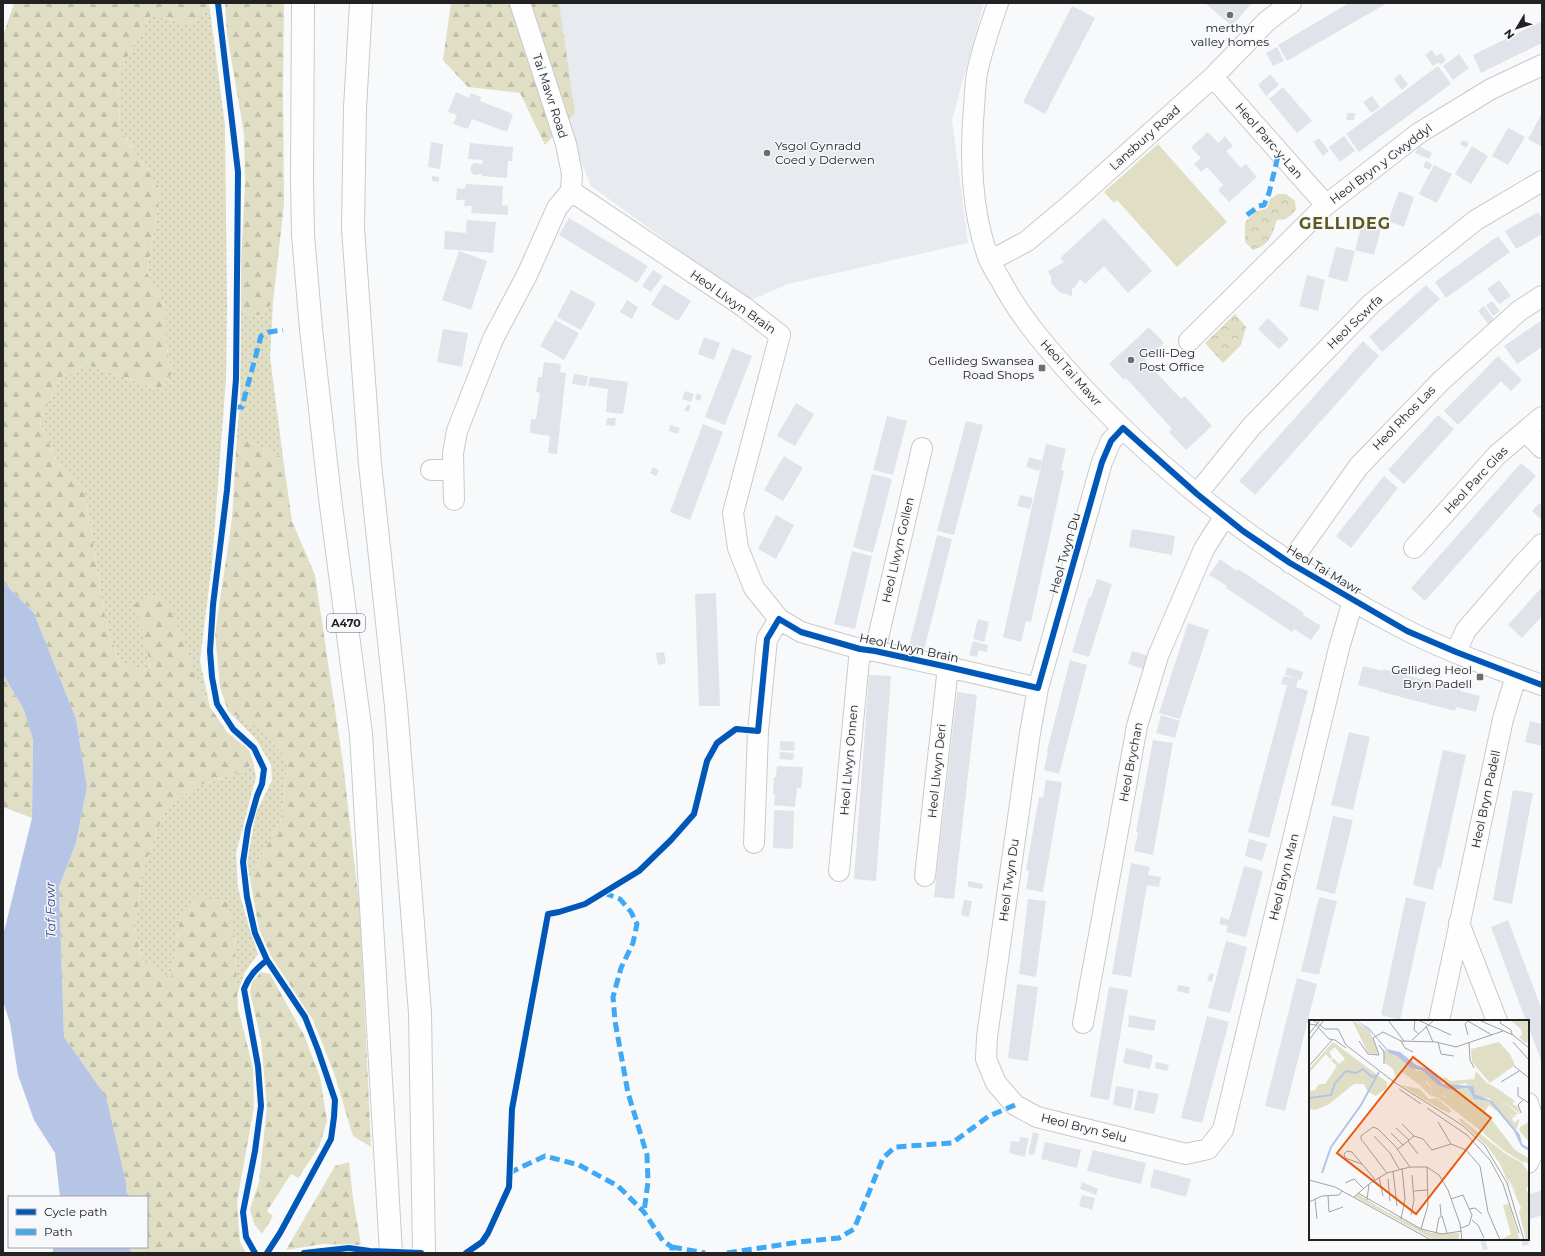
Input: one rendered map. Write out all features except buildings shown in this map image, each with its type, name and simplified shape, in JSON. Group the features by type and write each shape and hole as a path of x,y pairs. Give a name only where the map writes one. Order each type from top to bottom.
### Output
{"highway":[{"name":"A470","path":"303,3 303,234 311,329 328,482 361,734 391,1248"},
{"path":"362,3 355,108 353,228 370,464 396,706 420,1013 424,1248"}],"street":[{"name":"Tai Mawr Road","path":"520,3 566,144 572,174 570,191"},
{"name":"Heol Tai Mawr","path":"998,3 985,41 977,76 972,142 972,182 980,225 989,259 1012,302 1040,339 1088,393 1123,428 1196,494 1243,531 1290,563 1407,631 1456,652 1542,685"},
{"name":"Lansbury Road","path":"989,259 1001,255 1027,240 1071,204 1213,77 1267,21 1291,3"},
{"name":"Heol Bryn y Gwyddyl","path":"1189,342 1326,206 1419,133 1491,89 1542,65"},
{"name":"Heol Parc-y-Lan","path":"1213,77 1326,206"},
{"name":"Heol Scwrfa","path":"1196,494 1251,427 1372,303 1476,220 1542,182"},
{"path":"454,500 453,453 457,431 493,340 527,275 557,208 570,191"},
{"name":"Heol Llwyn Brain","path":"570,191 744,308 780,335 732,513 738,548 754,588 779,620 801,632 867,650 1038,688"},
{"name":"Heol Rhos Las","path":"1290,563 1359,466 1441,381 1519,311 1542,296"},
{"name":"Heol Parc Glas","path":"1414,548 1497,455 1542,417"},
{"name":"Heol Twyn Du","path":"986,1059 987,1037 1030,733 1038,688 1102,462 1111,441 1123,428"},
{"path":"1525,431 1542,448"},
{"name":"Heol Llwyn Gollen","path":"867,650 922,448"},
{"path":"431,470 453,470"},
{"name":"Heol Brychan","path":"1083,1023 1137,726 1158,656 1204,549 1225,516"},
{"path":"1456,652 1466,630 1542,544"},
{"name":"Heol Bryn Man","path":"1208,1149 1223,1130 1339,648 1350,611 1356,602"},
{"path":"754,843 758,731 767,639 779,620"},
{"name":"Heol Llwyn Onnen","path":"839,871 867,650"},
{"name":"Heol Llwyn Deri","path":"925,876 948,667"},
{"name":"Heol Bryn Padell","path":"1439,1020 1503,719 1513,686 1518,676"},
{"path":"1459,923 1497,1020"},
{"name":"Heol Bryn Selu","path":"986,1059 996,1083 1015,1104 1037,1117 1186,1154 1208,1149"},
{"path":"1529,1107 1536,1135 1532,1155 1529,1160"}],"shaded area":[{"name":"Ysgol Gynradd Coed y Dderwen","path":"531,3 984,3 952,120 968,243 788,284 749,301 591,186 564,118"}],"green space":[{"path":"14,3 209,3 202,17 188,24 151,15 118,73 120,130 161,190 147,273 166,308 166,343 172,373 160,390 88,365 60,378 40,422 57,462 84,489 107,628 120,663 151,671 145,641 134,603 159,594 176,617 196,678 210,707 227,732 249,750 253,762 246,770 194,787 164,813 142,872 135,927 142,960 171,978 180,918 195,896 228,902 234,929 238,1008 253,1068 254,1107 237,1202 240,1242 246,1253 131,1253 130,1248 148,1248 148,1196 127,1196 126,1183 105,1097 64,1037 59,887 76,843 87,787 76,719 34,613 3,582 3,36"},
{"path":"209,3 225,125 227,306 226,379 212,563 200,661 210,707 196,678 145,641 151,672 120,663 107,628 84,489 57,462 40,422 60,378 88,365 160,390 172,373 166,343 166,308 147,273 161,190 120,130 118,73 151,15 188,24 202,17"},
{"path":"225,3 284,3 284,204 273,302 262,315 249,315 241,307 240,279 245,183 244,134 227,34"},
{"path":"451,3 559,3 575,113 545,145 520,93 468,87 443,60"},
{"path":"1158,144 1227,222 1177,267 1117,200 1114,203 1104,192"},
{"path":"1278,194 1286,194 1295,201 1296,209 1288,218 1277,220 1270,239 1259,248 1253,250 1245,242 1245,222 1255,212 1267,208 1270,199"},
{"path":"273,302 270,357 283,458 237,435 240,402 241,307 249,315 262,315"},
{"path":"1235,314 1246,327 1241,345 1223,363 1205,343"},
{"path":"237,435 283,458 292,521 315,575 343,763 360,912 371,1147 353,1136 334,1073 313,1020 271,956 259,929 250,879 281,820 288,762 261,729 228,711 220,687 215,634 232,519"},
{"path":"3,674 24,710 33,740 32,818 3,807"},
{"path":"228,711 261,729 288,762 281,820 250,879 247,862 256,813 272,780 271,765 256,739"},
{"path":"253,762 256,777 236,853 238,888 258,954 245,972 237,994 234,929 180,918 171,979 142,960 135,927 142,872 164,813 194,787 246,770"},
{"path":"261,972 270,974 304,1035 320,1077 327,1121 319,1147 298,1178 291,1174 267,1211 273,1216 262,1234 254,1224 250,1209 259,1182 267,1107 261,1040 250,992 252,982"},
{"path":"349,1162 353,1199 361,1245 323,1244 286,1250 335,1166"}],"water":[{"name":"Taf Fawr","path":"3,582 34,613 76,719 87,787 76,843 59,887 64,1037 106,1097 126,1183 127,1196 60,1196 55,1153 34,1120 18,1075 10,1023 3,1001 3,936 32,818 33,740 24,710 3,674"},
{"path":"54,1248 130,1248 131,1253 52,1253"}],"marked path":[{"path":"1247,215 1259,206 1264,205 1269,193 1279,152"},
{"path":"233,407 242,407 261,336 269,332 283,330"},
{"path":"604,893 620,899 631,912 637,924 633,943 621,968 613,997 615,1021 628,1093 647,1155 648,1182 644,1212"},
{"path":"727,1253 799,1242 839,1238 854,1229 883,1158 895,1147 952,1143 989,1116 1015,1105"},
{"path":"509,1173 545,1156 579,1165 618,1186 644,1212 663,1241 672,1247 672,1253"},
{"path":"672,1247 705,1253"}],"cycle path":[{"path":"218,3 238,172 236,379 227,490 213,605 210,651 212,677 217,704 233,729 254,748 264,769 262,784 248,828 243,862 247,897 255,933 267,960 305,1017 335,1100 331,1139 280,1233 267,1253"},
{"path":"466,1253 482,1242 488,1233 509,1187 512,1109 548,914 585,904 639,871 671,840 694,814 707,761 717,743 736,729 758,731 767,639 779,619 801,632 860,649 875,651 1038,688 1102,462 1111,441 1123,428 1197,494 1243,531 1290,563 1407,631 1456,652 1542,685"},
{"path":"255,1253 246,1237 243,1212 255,1151 261,1106 258,1066 244,989 253,973 267,960"},
{"path":"304,1253 349,1248 370,1251 421,1253"}],"place":[{"name":"merthyr valley homes","path":"1230,15"},
{"name":"Ysgol Gynradd Coed y Dderwen","path":"767,153"},
{"name":"Gelli-Deg Post Office","path":"1131,360"},
{"name":"Gellideg Swansea Road Shops","path":"1042,368"},
{"name":"Gellideg Heol Bryn Padell","path":"1480,677"}],"district":[{"name":"GELLIDEG","path":"1345,223"}]}
